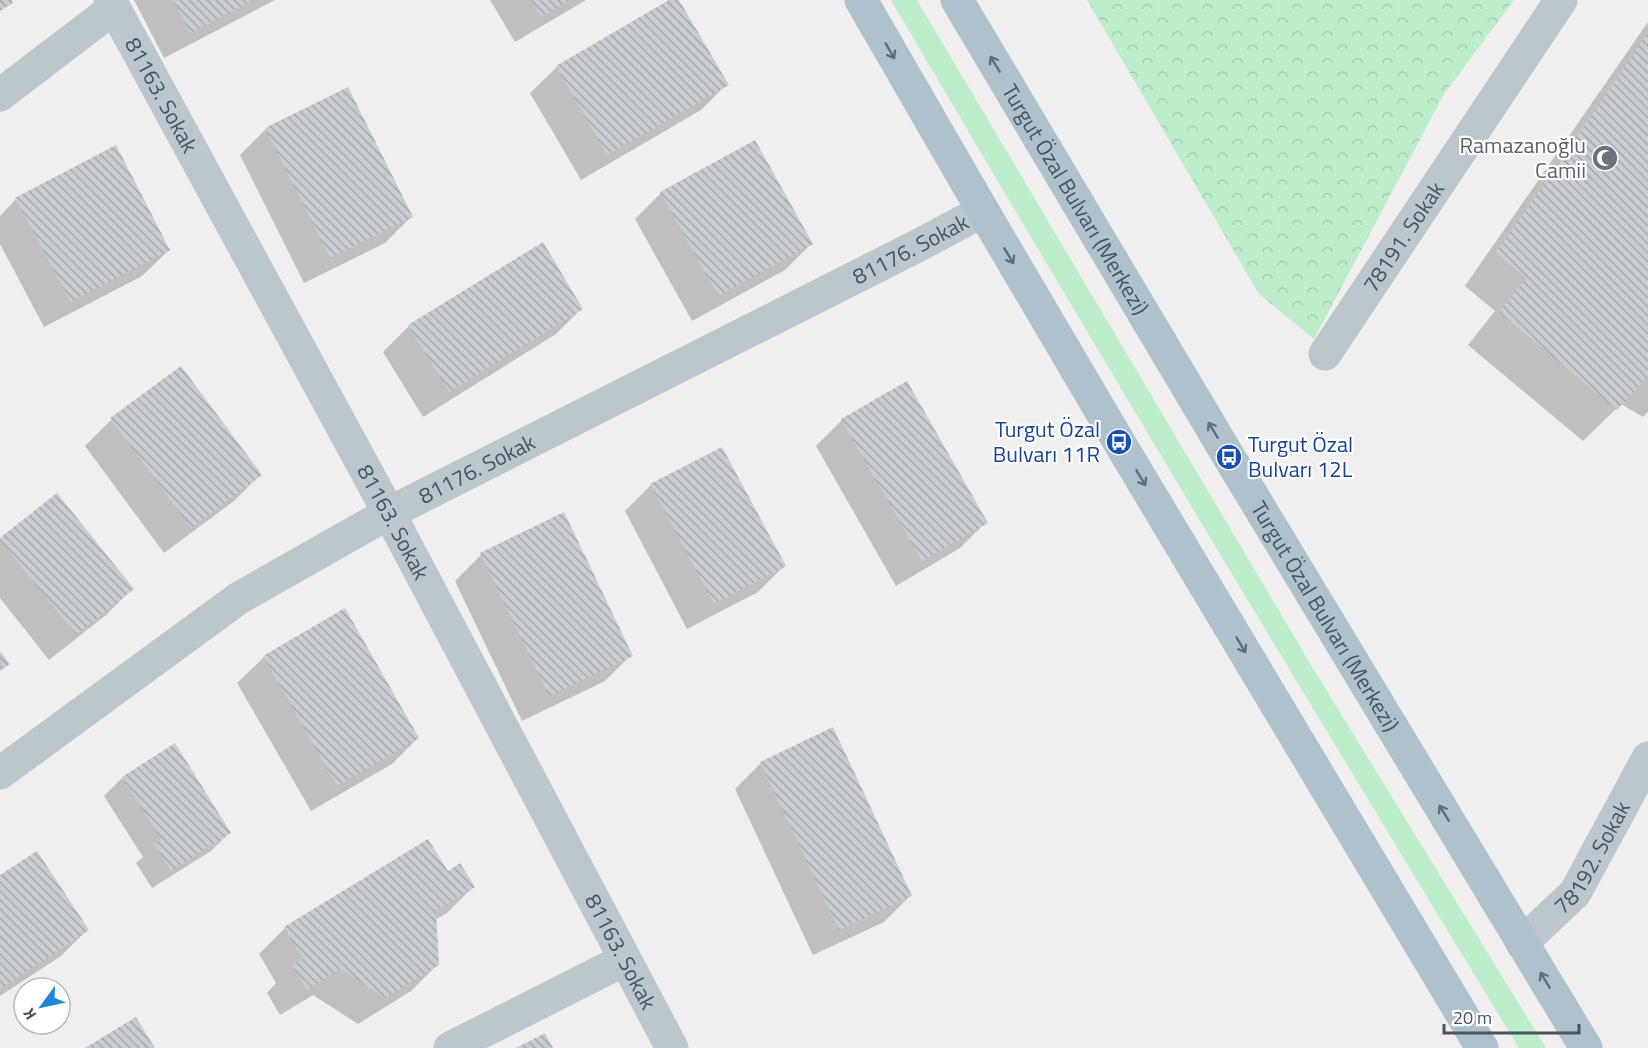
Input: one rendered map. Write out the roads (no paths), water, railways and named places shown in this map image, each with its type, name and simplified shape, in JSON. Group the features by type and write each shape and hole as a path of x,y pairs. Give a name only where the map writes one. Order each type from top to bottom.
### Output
{"main road":[{"path":"861,0 1472,1044"},
{"name":"Turgut Özal Bulvarı (Merkezi)","path":"957,0 1223,447 1586,1048"}],"street":[{"name":"78191. Sokak","path":"1325,354 1561,0"},
{"path":"0,94 112,4"},
{"name":"81163. Sokak","path":"112,4 389,513 672,1048"},
{"name":"81176. Sokak","path":"0,773 239,598 389,513 983,211"},
{"name":"78192. Sokak","path":"1522,943 1575,893 1648,758"},
{"path":"450,1048 624,960"}],"place":[{"name":"Ramazanoğlu Camii","path":"1605,158"},
{"name":"Turgut Özal Bulvarı 11R","path":"1119,442"},
{"name":"Turgut Özal Bulvarı 12L","path":"1229,457"}]}
